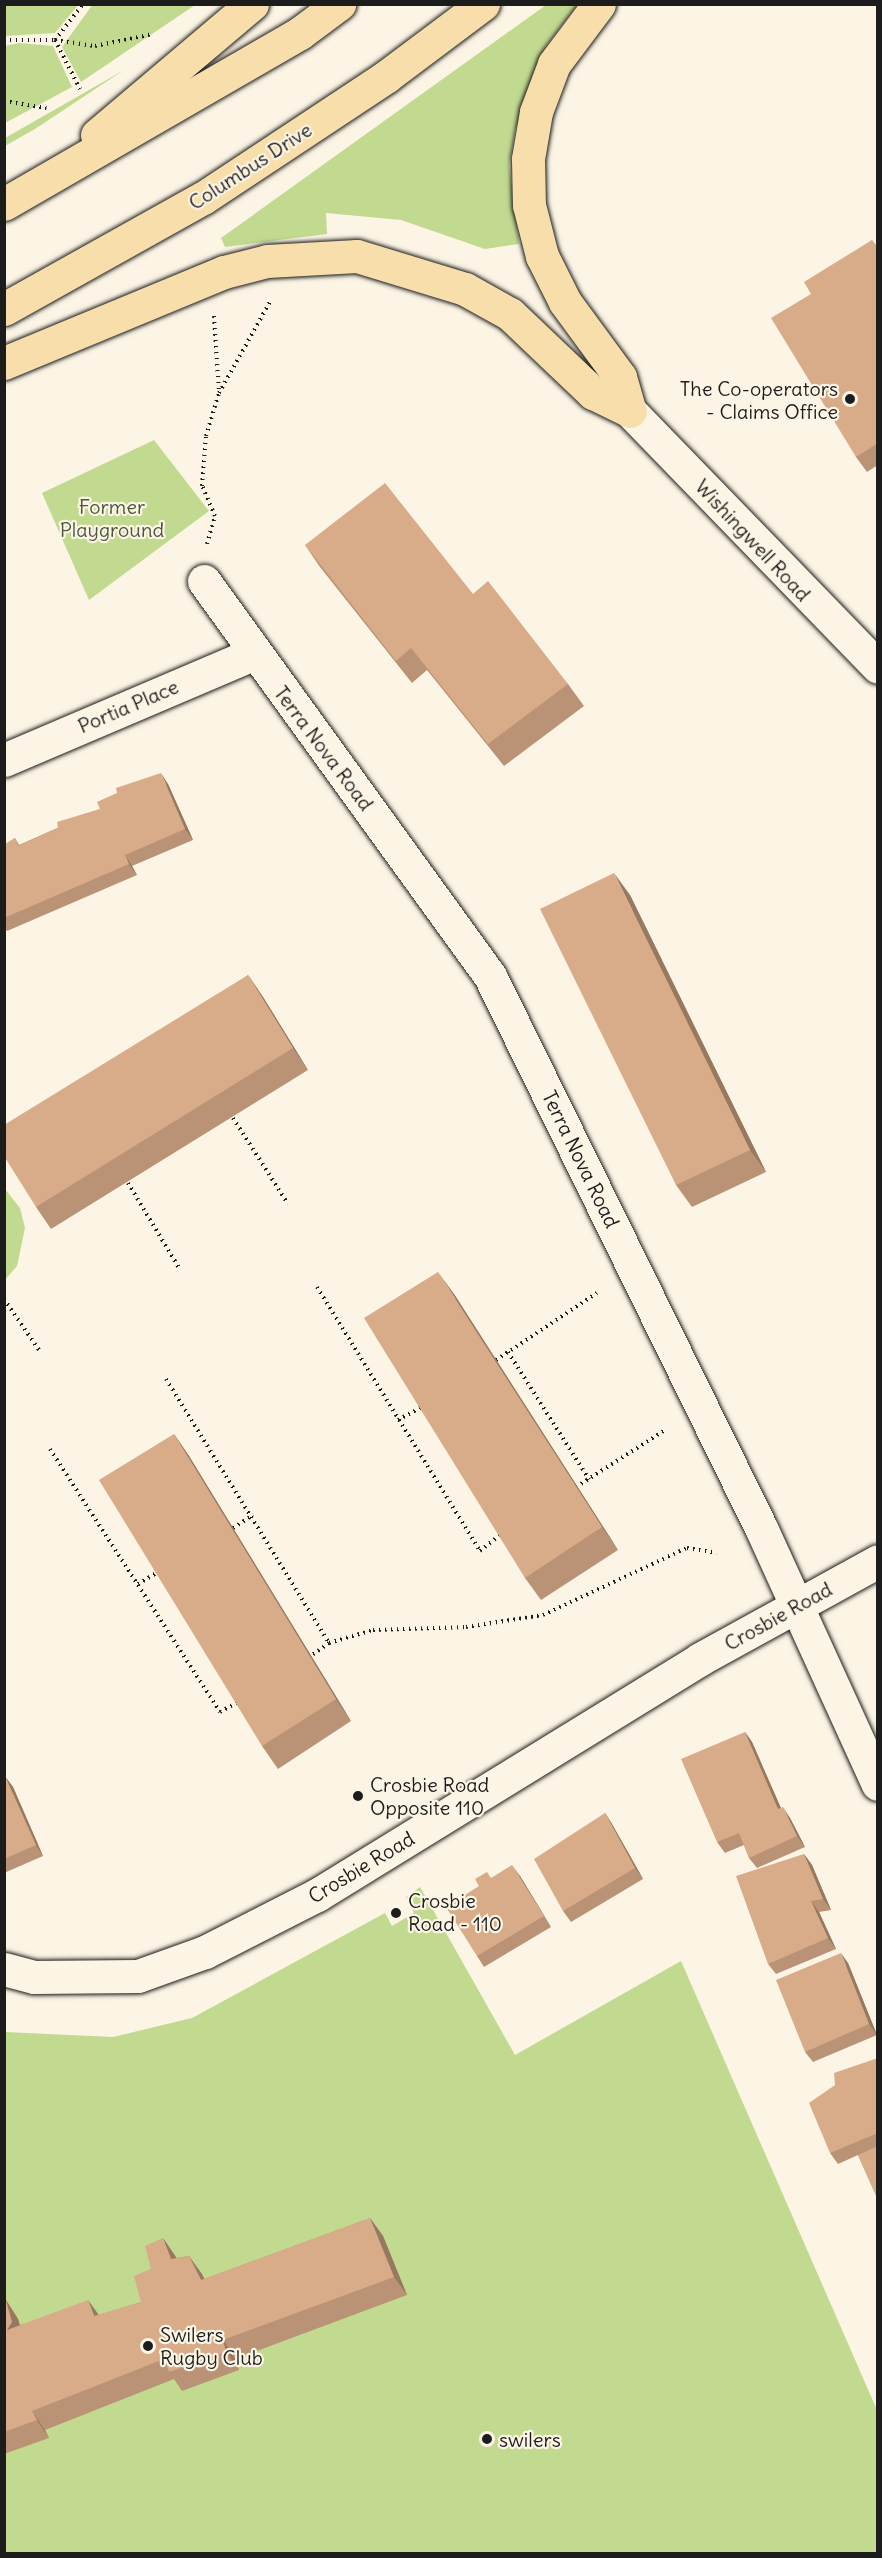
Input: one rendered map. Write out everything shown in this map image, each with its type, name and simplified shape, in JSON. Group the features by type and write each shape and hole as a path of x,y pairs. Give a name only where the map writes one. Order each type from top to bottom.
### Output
{"main road":[{"path":"16,199 252,4"},
{"path":"16,199 300,33 339,4"},
{"name":"Columbus Drive","path":"4,309 203,198 387,76 483,4"},
{"path":"599,4 554,64 536,112 528,159 529,205 542,256 560,293 620,377 630,411"},
{"path":"4,363 224,272 267,261 357,256 465,289 510,314 593,393 630,411"}],"street":[{"name":"Wishingwell Road","path":"630,411 878,667"},
{"name":"Terra Nova Road","path":"204,581 253,654 490,976 797,1606 878,1784"},
{"name":"Portia Place","path":"4,760 253,654"},
{"name":"Crosbie Road","path":"4,1969 33,1977 138,1976 205,1952 317,1894 700,1659 878,1561"}],"path":[{"path":"55,40 83,4"},
{"path":"4,40 55,40 95,46 123,44 164,30"},
{"path":"55,40 80,89"},
{"path":"4,101 46,108"},
{"path":"204,581 208,529 215,516 202,486 201,468 219,393 276,291"},
{"path":"213,312 219,393"},
{"path":"233,1118 288,1204"},
{"path":"128,1183 179,1268"},
{"path":"317,1287 480,1551 500,1535"},
{"path":"496,1360 597,1293"},
{"path":"5,1300 39,1350"},
{"path":"508,1352 588,1479"},
{"path":"166,1379 254,1515 329,1643"},
{"path":"398,1420 421,1407"},
{"path":"576,1487 665,1430"},
{"path":"51,1449 220,1712 238,1702"},
{"path":"233,1528 254,1515"},
{"path":"312,1655 329,1643 373,1630 466,1627 543,1615 687,1548 717,1553"},
{"path":"138,1584 156,1573"}],"green space":[{"path":"5,4 78,5 55,33 5,36"},
{"path":"93,4 195,5 81,82 62,47"},
{"path":"546,5 577,5 545,47 515,130 509,165 519,244 485,249 401,220 326,213 327,234 225,247 221,238"},
{"path":"19,43 53,46 72,87 5,123 5,46"},
{"path":"124,70 35,129 5,146 5,138"},
{"name":"Former Playground","path":"154,440 209,511 89,600 42,493"},
{"path":"5,1189 20,1208 25,1228 17,1266 5,1280"},
{"path":"420,1887 515,2055 681,1961 877,2410 877,2553 5,2554 5,2032 113,2037 192,2018 385,1913 392,1926 414,1913 406,1897"}],"building":[{"name":"The Co-operators - Claims Office","path":"872,240 878,249 878,443 856,457 771,318 811,294 804,282"},
{"path":"385,483 473,594 488,581 568,684 488,744 411,648 396,661 305,545"},
{"path":"161,773 185,829 125,855 129,864 4,918 4,845 15,838 18,846 58,828 57,822 100,809 97,802 117,793 116,788"},
{"path":"614,873 750,1150 676,1185 540,909"},
{"path":"248,975 293,1048 36,1207 4,1156 4,1125"},
{"path":"438,1272 602,1527 525,1578 364,1318"},
{"path":"174,1434 336,1699 262,1746 99,1480"},
{"path":"745,1732 778,1809 783,1807 797,1836 749,1858 739,1833 717,1842 681,1759"},
{"path":"4,1777 36,1845 4,1859"},
{"path":"605,1813 635,1868 563,1911 534,1859"},
{"path":"804,1854 823,1899 811,1901 828,1938 768,1964 736,1876"},
{"path":"512,1865 544,1916 477,1956 446,1907 479,1886 475,1879 487,1872 491,1878"},
{"path":"841,1953 869,2024 805,2052 776,1980"},
{"path":"878,2058 878,2133 830,2153 809,2103 835,2085 834,2073"},
{"path":"878,2146 878,2200 858,2155"},
{"name":"Swilers Rugby Club","path":"370,2218 394,2277 223,2340 226,2352 169,2372 164,2359 32,2411 37,2420 4,2432 4,2301 6,2300 12,2322 7,2330 88,2300 94,2316 141,2302 134,2276 151,2269 145,2246 163,2238 171,2259 189,2256 201,2280"}],"place":[{"name":"The Co-operators - Claims Office","path":"850,399"},
{"name":"Crosbie Road Opposite 110","path":"358,1796"},
{"name":"Crosbie Road - 110","path":"396,1913"},
{"name":"Swilers Rugby Club","path":"148,2346"},
{"name":"swilers","path":"487,2439"}]}
